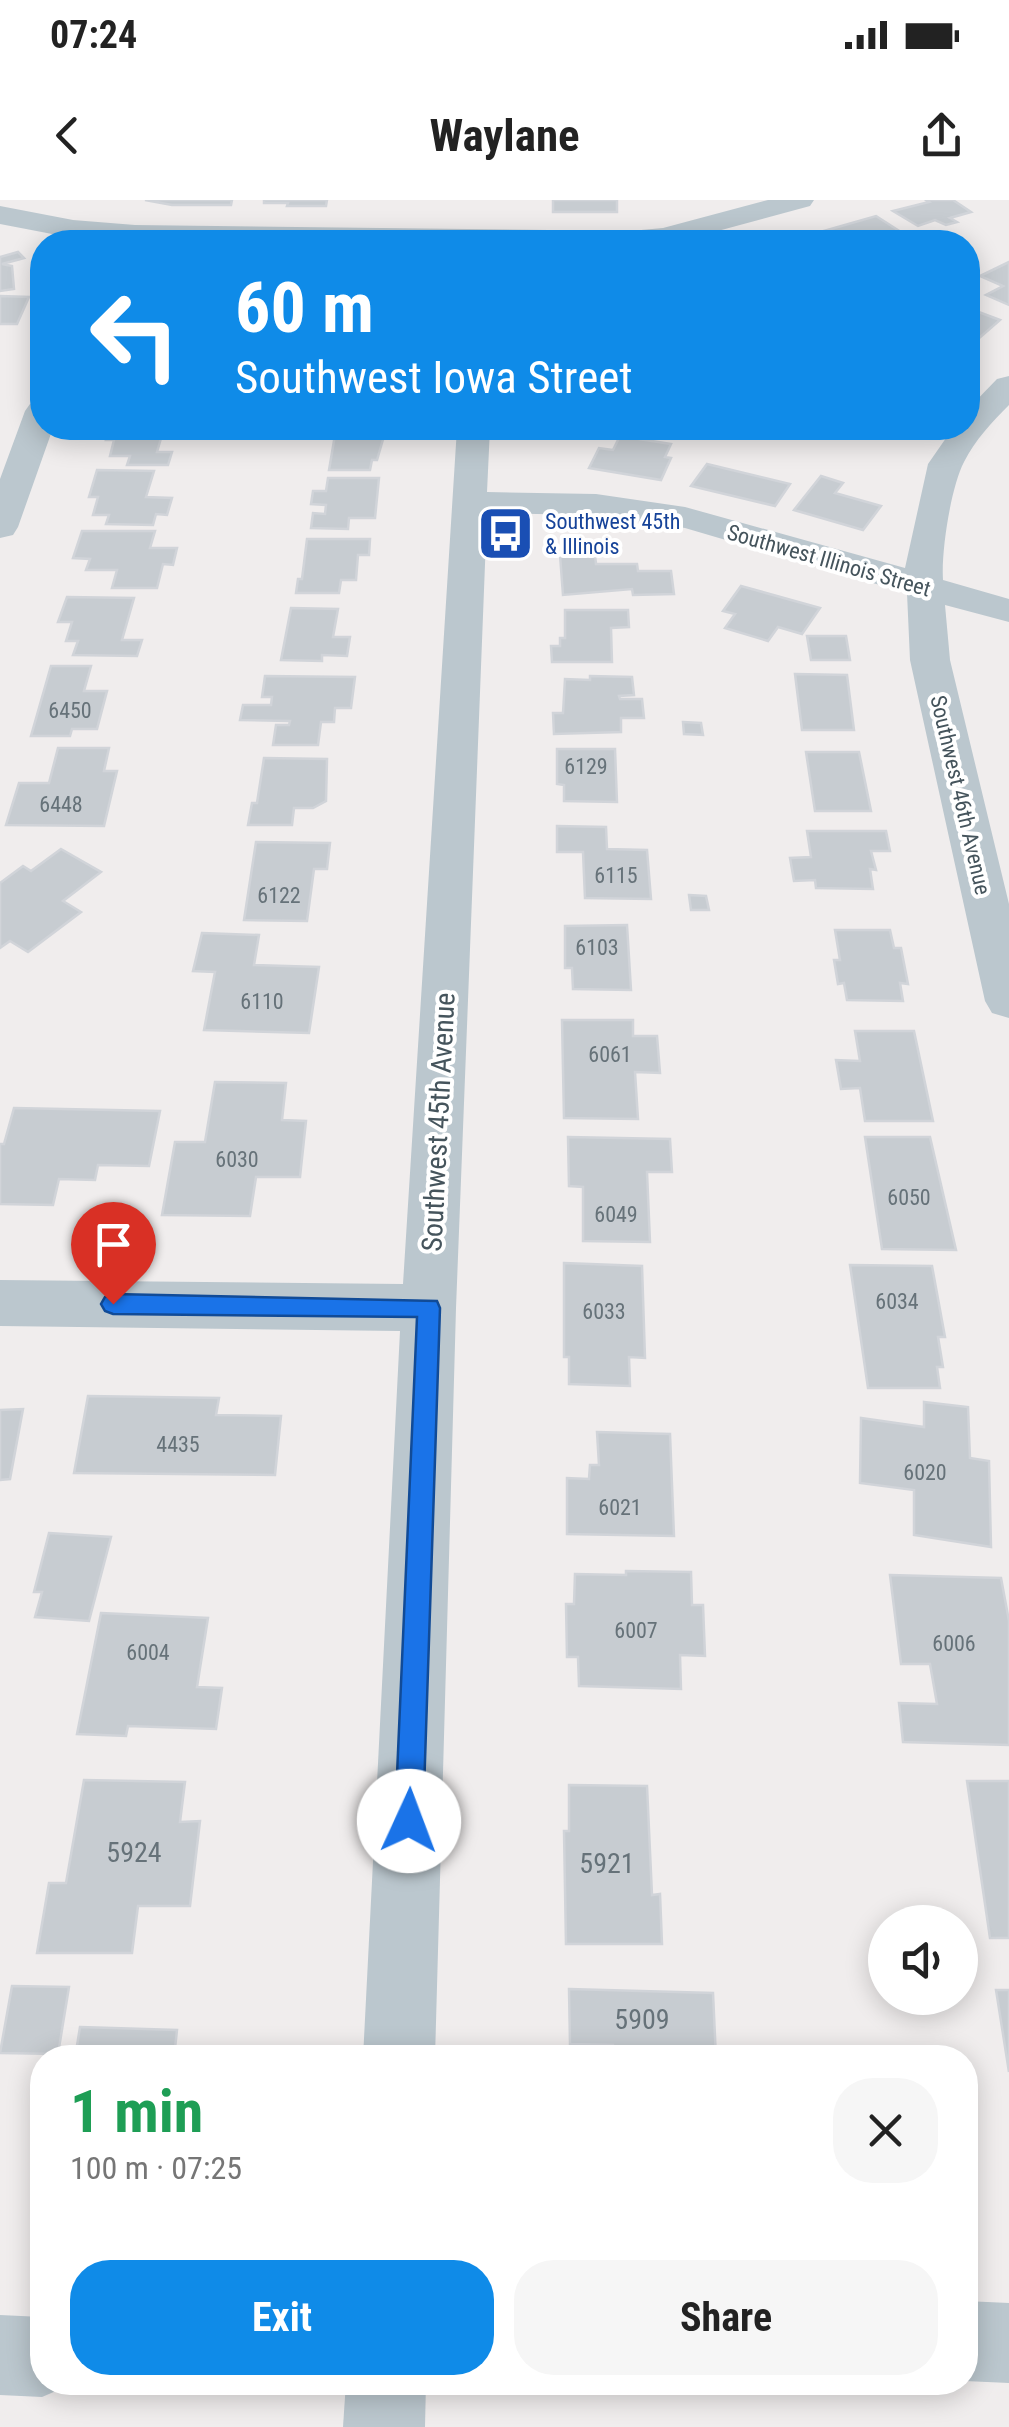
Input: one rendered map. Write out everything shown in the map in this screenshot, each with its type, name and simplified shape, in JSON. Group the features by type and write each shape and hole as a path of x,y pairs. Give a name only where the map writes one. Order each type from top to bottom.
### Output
{"street":[{"path":"693,230 800,200"},
{"path":"0,215 70,230"},
{"name":"Southwest 46th Avenue","path":"980,415 1009,386"},
{"path":"0,527 32,440"},
{"name":"Southwest 45th Avenue","path":"401,2045 429,1308 472,440"},
{"name":"Southwest 46th Avenue","path":"961,440 945,464 926,540 924,587 930,660 1009,1001"},
{"name":"Southwest Illinois Street","path":"469,502 598,505 667,514 1009,611"},
{"path":"0,1303 429,1308"},
{"path":"978,2342 1009,2343"},
{"path":"0,2355 30,2356"},
{"path":"384,2427 385,2395"}],"building":[{"path":"145,200 232,200 231,205 172,205"},
{"path":"264,200 327,200 326,206 287,206 288,203"},
{"path":"553,200 617,200 617,212 553,212"},
{"path":"926,200 953,200 971,212 950,218 957,222 946,225 935,220 918,226 893,211 929,202"},
{"path":"876,216 898,230 827,230"},
{"path":"18,252 24,258 2,264 12,266 14,289 0,291 0,257"},
{"path":"1009,262 1009,305 986,295 1003,286 980,276"},
{"path":"0,296 29,297 17,324 0,324"},
{"path":"980,312 1000,320 980,337"},
{"path":"114,440 160,440 157,452 172,452 168,465 127,465 130,456 110,456"},
{"path":"334,440 383,440 370,470 329,470"},
{"path":"618,440 646,440 671,444 665,457 671,458 661,480 589,468 599,448 613,450"},
{"path":"707,464 790,484 775,506 691,486"},
{"path":"97,470 154,471 146,497 172,498 167,515 156,514 153,525 106,524 109,515 93,515 98,497 89,497"},
{"path":"821,476 843,483 835,493 881,506 863,530 794,510"},
{"path":"328,478 379,478 375,518 349,518 348,529 311,528 313,513 325,514 326,505 311,504 313,491 326,491"},
{"path":"82,531 155,531 150,548 177,548 173,565 163,564 157,588 112,588 117,570 86,570 90,559 73,558"},
{"path":"307,539 370,539 369,555 358,555 356,580 341,580 339,593 296,593 298,579 302,579"},
{"path":"560,555 595,555 596,564 637,564 638,571 671,571 674,594 633,595 632,589 563,595"},
{"path":"741,586 820,608 802,634 778,627 768,641 725,628 735,614 723,611"},
{"path":"67,597 134,598 122,640 142,640 137,656 73,655 78,641 66,641 72,622 58,622"},
{"path":"291,608 338,609 333,637 350,637 347,656 322,655 322,661 281,660"},
{"path":"565,610 628,610 629,627 611,628 612,662 552,662 551,646 560,646 560,638 565,638"},
{"path":"807,636 846,636 850,660 811,660"},
{"path":"51,666 91,666 84,691 107,691 97,729 72,729 70,736 31,736"},
{"path":"795,674 847,675 854,730 802,730"},
{"path":"265,676 355,677 351,708 335,708 334,722 321,722 318,745 273,745 276,725 289,725 290,721 240,720 243,705 271,705 272,697 262,697"},
{"path":"590,676 632,677 634,695 619,696 642,699 644,718 621,718 621,732 554,734 553,713 563,713 565,679 590,680"},
{"path":"683,722 701,723 703,735 684,734"},
{"path":"58,748 109,748 104,771 117,771 104,826 6,825 19,783 49,783"},
{"path":"557,749 615,749 617,802 564,801 564,785 557,784"},
{"path":"806,752 859,752 871,811 815,811"},
{"path":"264,758 327,759 326,801 313,808 294,808 292,825 248,825 252,803 257,803"},
{"path":"557,826 606,827 607,849 647,850 651,899 585,898 583,852 557,852"},
{"path":"807,831 886,831 890,851 871,851 876,870 870,869 873,889 816,888 815,880 794,881 790,858 811,857"},
{"path":"256,842 330,843 327,869 314,869 307,921 244,920"},
{"path":"61,849 101,872 63,901 81,912 28,952 10,941 0,948 0,883 23,866 31,871"},
{"path":"689,895 706,896 709,910 691,910"},
{"path":"627,925 631,990 573,989 572,968 565,968 565,926"},
{"path":"835,930 890,930 894,948 901,948 908,984 900,983 903,1001 847,1000 844,983 838,984 834,960 840,960"},
{"path":"202,933 259,935 254,965 319,967 309,1033 204,1030 215,972 193,971"},
{"path":"562,1020 633,1020 633,1036 657,1036 660,1073 635,1072 638,1119 564,1118"},
{"path":"855,1031 914,1031 933,1121 865,1121 860,1088 841,1089 836,1060 860,1061"},
{"path":"215,1082 286,1083 282,1120 306,1121 300,1177 256,1177 250,1216 162,1215 175,1142 205,1142"},
{"path":"14,1108 160,1111 149,1166 98,1165 95,1180 59,1179 53,1205 0,1204 0,1144 4,1144"},
{"path":"568,1137 670,1139 672,1172 647,1172 650,1242 583,1241 583,1187 569,1186"},
{"path":"865,1137 930,1137 956,1250 882,1249"},
{"path":"564,1263 642,1266 645,1358 629,1357 630,1386 569,1384 569,1357 564,1357"},
{"path":"850,1265 932,1266 945,1337 938,1337 943,1367 937,1367 940,1388 868,1388"},
{"path":"88,1396 219,1398 216,1415 281,1416 275,1475 74,1473"},
{"path":"924,1402 968,1407 970,1458 989,1461 991,1547 914,1535 914,1490 860,1483 861,1418 924,1427"},
{"path":"23,1409 10,1479 0,1480 0,1410"},
{"path":"597,1432 670,1434 674,1536 567,1534 567,1478 589,1479 590,1465 599,1465"},
{"path":"49,1533 111,1537 89,1621 35,1617 42,1592 34,1592"},
{"path":"626,1571 691,1572 692,1605 703,1605 705,1656 680,1655 681,1689 579,1686 578,1657 567,1657 566,1604 574,1604 575,1574 626,1575"},
{"path":"890,1575 1001,1578 1009,1621 1009,1745 903,1742 899,1703 937,1704 930,1664 901,1664"},
{"path":"101,1613 208,1618 197,1687 222,1688 216,1729 128,1726 126,1736 77,1734"},
{"path":"84,1780 185,1782 180,1822 200,1821 190,1906 138,1906 132,1953 37,1953 49,1883 66,1883"},
{"path":"967,1781 1009,1781 1009,1938 990,1938"},
{"path":"569,1785 647,1786 652,1895 660,1894 662,1944 566,1944 564,1831 569,1831"},
{"path":"12,1986 69,1987 59,2045 30,2045 30,2054 0,2053"},
{"path":"569,1989 713,1993 715,2045 570,2044"},
{"path":"996,1990 1009,1990 1009,2072"},
{"path":"80,2027 177,2030 175,2045 77,2045"}],"place":[{"name":"Southwest 45th & Illinois","path":"506,534"}],"route":[{"path":"113,1304 429,1308 409,1821"}]}
